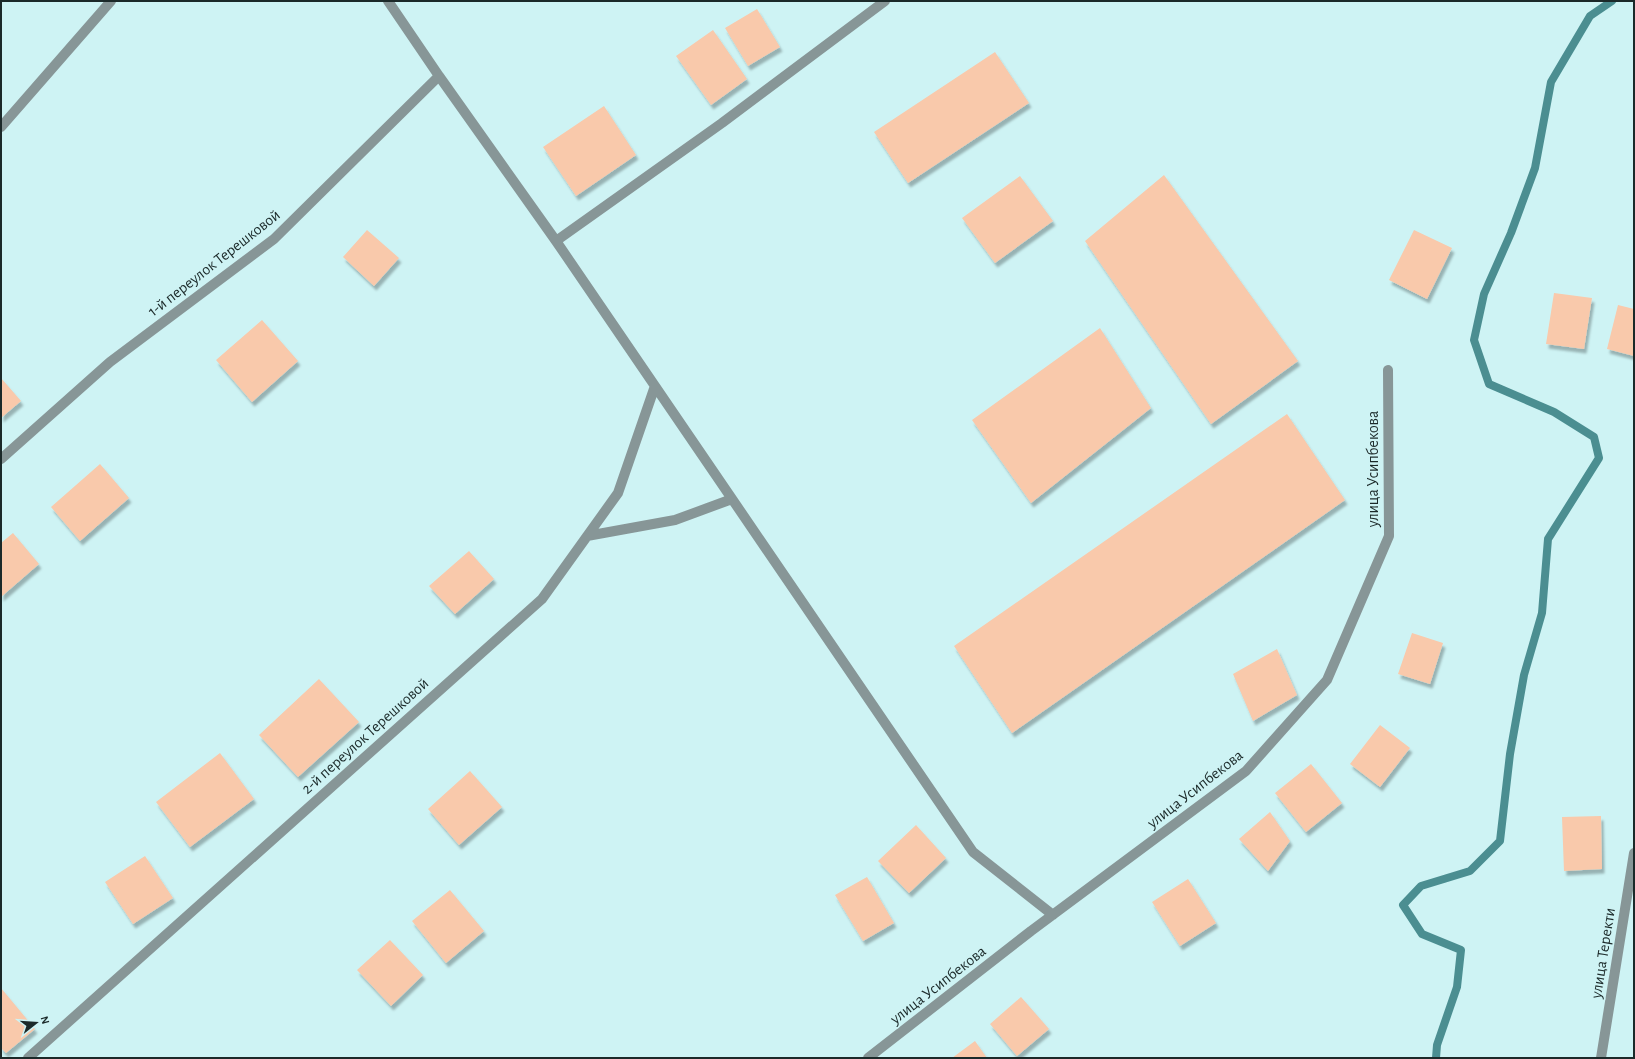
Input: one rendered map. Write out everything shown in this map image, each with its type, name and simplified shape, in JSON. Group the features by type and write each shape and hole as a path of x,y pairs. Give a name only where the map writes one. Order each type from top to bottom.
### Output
{"street":[{"path":"1,127 111,1"},
{"path":"388,1 655,386 973,852 1053,915"},
{"path":"556,242 729,118 885,1"},
{"name":"1-й переулок Терешковой","path":"1,459 110,362 274,239 439,76"},
{"name":"улица Усипбекова","path":"868,1058 1053,915 1246,771 1327,680 1389,536 1388,370"},
{"name":"2-й переулок Терешковой","path":"28,1058 542,598 618,493 655,386"},
{"path":"587,536 675,520 732,499"},
{"name":"улица Теректи","path":"1601,1058 1634,853"}],"building":[{"path":"757,9 780,47 748,66 725,28"},
{"path":"713,30 747,79 711,105 676,56"},
{"path":"995,52 1029,103 908,183 874,132"},
{"path":"604,106 636,155 576,196 543,147"},
{"path":"1164,175 1298,361 1211,424 1085,241"},
{"path":"1020,176 1053,221 995,263 962,218"},
{"path":"367,230 399,258 374,286 343,257"},
{"path":"1414,230 1452,248 1427,299 1389,280"},
{"path":"1554,293 1592,298 1584,349 1546,344"},
{"path":"1618,305 1634,309 1634,356 1607,349"},
{"path":"262,320 298,361 252,402 216,360"},
{"path":"1100,328 1151,408 1031,503 972,420"},
{"path":"1,378 21,401 1,418"},
{"path":"1287,414 1345,500 1012,733 954,646"},
{"path":"100,464 129,498 80,541 51,507"},
{"path":"13,533 39,564 1,597 1,543"},
{"path":"469,551 494,579 455,614 429,586"},
{"path":"1412,633 1443,643 1430,684 1398,674"},
{"path":"1277,649 1297,695 1253,721 1233,674"},
{"path":"319,679 359,722 298,777 259,735"},
{"path":"1380,725 1410,748 1380,787 1350,764"},
{"path":"220,753 254,799 190,847 156,802"},
{"path":"1311,764 1342,803 1306,832 1275,793"},
{"path":"470,771 502,807 459,845 428,809"},
{"path":"1270,812 1290,841 1268,871 1239,839"},
{"path":"1601,816 1602,869 1564,871 1562,817"},
{"path":"916,825 946,858 909,893 878,861"},
{"path":"145,856 173,898 133,924 105,882"},
{"path":"867,877 894,923 863,941 835,895"},
{"path":"1188,879 1216,923 1180,946 1152,902"},
{"path":"450,890 484,931 446,963 412,921"},
{"path":"390,940 423,975 391,1006 357,970"},
{"path":"1,988 35,1029 6,1053 1,1048"},
{"path":"1021,997 1049,1029 1017,1056 990,1024"},
{"path":"975,1041 987,1058 952,1058"}],"waterway":[{"path":"1436,1058 1437,1045 1457,987 1461,950 1422,934 1403,905 1421,886 1470,871 1500,841 1510,754 1524,675 1542,613 1548,539 1599,458 1594,437 1554,412 1489,384 1474,340 1484,294 1511,233 1535,168 1551,82 1590,16 1612,1"}]}
